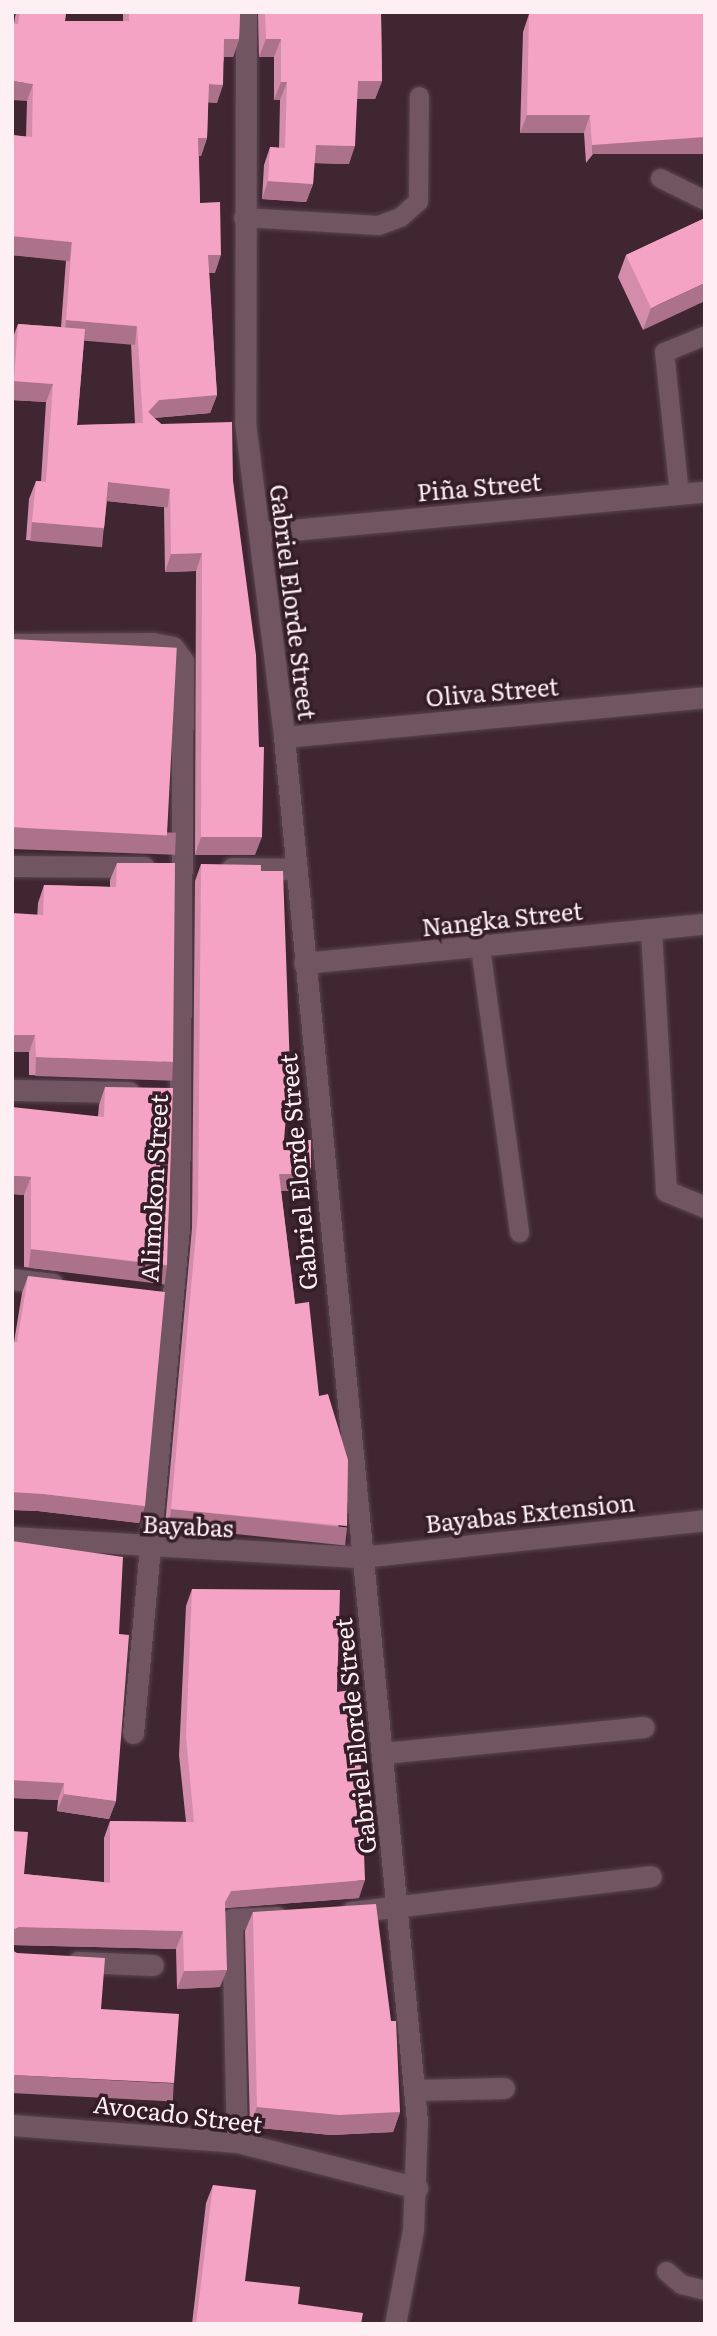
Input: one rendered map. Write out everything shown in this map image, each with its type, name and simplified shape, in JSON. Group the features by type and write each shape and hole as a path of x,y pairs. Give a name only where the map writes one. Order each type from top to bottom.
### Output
{"street":[{"name":"Gabriel Elorde Street","path":"246,12 243,217 245,422 284,737 361,1557 384,1753 415,2090 417,2188 395,2324"},
{"name":"Piña Street","path":"259,533 705,492"},
{"name":"Alimokon Street","path":"12,644 173,647 183,661 199,868 174,1298 133,1733"},
{"name":"Oliva Street","path":"284,737 705,697"},
{"path":"12,866 296,869"},
{"name":"Nangka Street","path":"304,963 705,924"},
{"path":"651,930 666,1191 705,1207"},
{"path":"12,1090 184,1093"},
{"path":"12,1279 79,1287"},
{"path":"147,1295 174,1298"},
{"name":"Bayabas Extension","path":"361,1557 705,1520"},
{"name":"Bayabas","path":"12,1537 150,1549 361,1557"},
{"path":"384,1753 644,1727"},
{"path":"328,1913 397,1909 651,1876"},
{"path":"237,2142 232,1919 301,1915"},
{"path":"51,1960 153,1965"},
{"path":"415,2090 504,2088"},
{"name":"Avocado Street","path":"12,2125 237,2142 417,2188"}],"lane":[{"path":"243,217 378,225 400,217 418,201 419,96"},
{"path":"660,178 705,200"},
{"path":"679,494 664,352 705,335"},
{"path":"219,424 245,422"},
{"path":"480,947 519,1232"},
{"path":"666,2271 681,2284 705,2290"}],"building":[{"path":"20,12 66,12 65,21 129,21 129,12 240,12 239,39 224,39 223,85 209,84 207,138 198,138 200,203 220,202 221,255 208,255 217,395 159,400 148,412 161,424 232,422 233,481 256,655 259,747 264,747 262,837 201,837 202,553 171,554 170,489 108,482 104,528 32,522 36,481 46,482 53,384 14,381 18,324 85,329 77,425 143,423 137,326 66,320 72,242 12,236 12,135 32,137 33,84 12,81 12,23 18,24"},
{"path":"265,12 381,12 382,81 358,81 355,146 316,145 313,184 268,181 270,147 285,148 287,82 281,82 281,39 266,39"},
{"path":"705,12 705,137 592,145 590,115 527,115 529,14"},
{"path":"705,218 705,283 651,308 626,255"},
{"path":"12,639 177,648 167,835 12,827"},
{"path":"117,863 175,863 173,1062 36,1057 35,1035 12,1035 12,913 43,915 44,885 116,887"},
{"path":"201,864 261,865 261,871 283,871 290,1069 284,1140 311,1140 311,1174 279,1174 295,1304 309,1302 319,1396 328,1394 348,1460 347,1526 171,1509 198,1211"},
{"path":"105,1087 173,1088 167,1265 31,1249 31,1177 12,1176 12,1107 104,1117"},
{"path":"28,1276 165,1292 145,1506 12,1492 12,1342 17,1342"},
{"path":"12,1541 123,1557 119,1634 129,1635 116,1801 64,1794 64,1783 12,1780"},
{"path":"192,1589 340,1590 337,1692 358,1689 365,1880 231,1891 225,1902 227,1970 184,1971 183,1931 19,1927 12,1930 12,1831 28,1832 24,1874 110,1883 110,1821 194,1822 186,1737"},
{"path":"376,1904 391,2021 396,2021 400,2112 339,2115 257,2107 253,1912"},
{"path":"12,1950 17,1953 105,1958 101,2009 179,2014 174,2083 12,2075"},
{"path":"213,2185 256,2190 245,2281 300,2287 298,2304 363,2313 361,2324 196,2324"}]}
